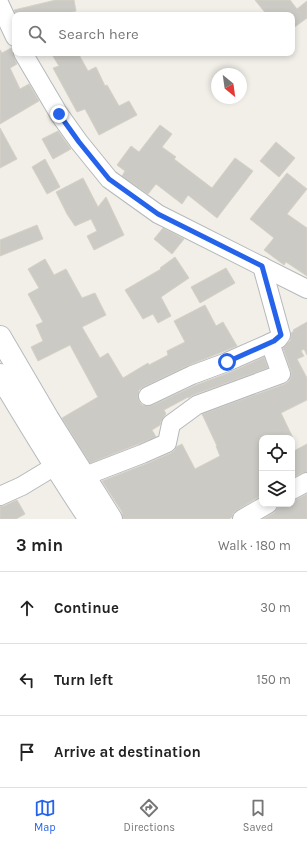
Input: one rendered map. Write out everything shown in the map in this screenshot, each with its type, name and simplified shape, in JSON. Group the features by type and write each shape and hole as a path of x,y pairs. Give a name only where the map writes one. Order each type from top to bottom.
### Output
{"main road":[{"path":"0,337 9,385 51,468 90,519"},
{"path":"9,385 48,419 111,519"}],"street":[{"path":"1,9 12,31"},
{"path":"25,56 59,114 79,142 109,179 158,214 307,289"},
{"path":"148,396 192,375 227,362 278,339 281,335 262,266"},
{"path":"85,476 128,460 167,443 171,424 197,404 281,374 270,343"},
{"path":"0,496 22,486 51,468"},
{"path":"295,488 307,482"},
{"path":"242,519 263,507"}],"building":[{"path":"56,0 74,0 76,11 15,12 14,10"},
{"path":"255,0 290,0 297,9 307,1 307,18 295,27 295,12 265,12"},
{"path":"12,48 12,56 14,56 17,64 10,68 20,89 29,84 39,101 0,124 0,50 2,53"},
{"path":"53,56 80,56 88,71 96,67 105,86 107,85 119,106 129,101 137,115 99,135 85,109 77,112 53,68 59,66"},
{"path":"160,125 172,134 162,147 176,157 174,159 212,188 235,158 253,171 217,218 188,195 182,204 156,184 148,194 122,176 125,171 117,165 131,146 139,152"},
{"path":"0,128 17,159 0,168"},
{"path":"58,131 71,149 53,159 42,139"},
{"path":"276,142 295,158 279,177 260,161"},
{"path":"45,159 60,187 47,194 32,167"},
{"path":"287,173 307,189 287,214 307,228 307,276 286,262 284,265 264,250 274,238 250,219"},
{"path":"83,178 98,207 106,197 124,235 94,250 87,236 97,231 91,219 75,226 56,192"},
{"path":"37,225 43,239 0,256 0,240"},
{"path":"163,228 184,239 172,254 154,239"},
{"path":"175,257 189,278 161,297 171,316 158,323 153,314 143,319 125,290 161,269 160,268"},
{"path":"45,259 54,275 66,269 82,298 95,293 106,315 82,327 100,358 108,353 123,378 148,363 149,365 168,355 167,351 185,342 174,321 205,305 216,326 223,322 237,346 187,366 143,387 139,390 138,396 142,405 153,405 196,385 231,372 264,357 268,368 188,397 164,410 166,414 160,425 152,430 156,437 90,463 62,418 98,397 70,345 38,361 31,347 43,341 36,325 43,322 28,294 39,288 28,269"},
{"path":"226,268 235,283 200,303 191,287"},
{"path":"307,322 307,355 304,349 301,351 304,356 297,359 307,378 307,400 281,413 292,435 259,435 259,497 237,510 229,519 123,519 122,512 102,481 171,453 176,447 182,444 195,469 220,456 202,414 285,384 289,381 291,371 283,348 290,341 291,333 294,331 293,330"},
{"path":"307,444 307,472 295,476 295,471 295,450"},
{"path":"307,494 307,519 263,519 274,513 277,507 295,507 295,499"},
{"path":"17,500 25,514 16,519 0,519 0,506 4,506"}],"route":[{"path":"59,114 79,142 109,179 158,214 262,266 281,335 274,341 227,362"}]}
